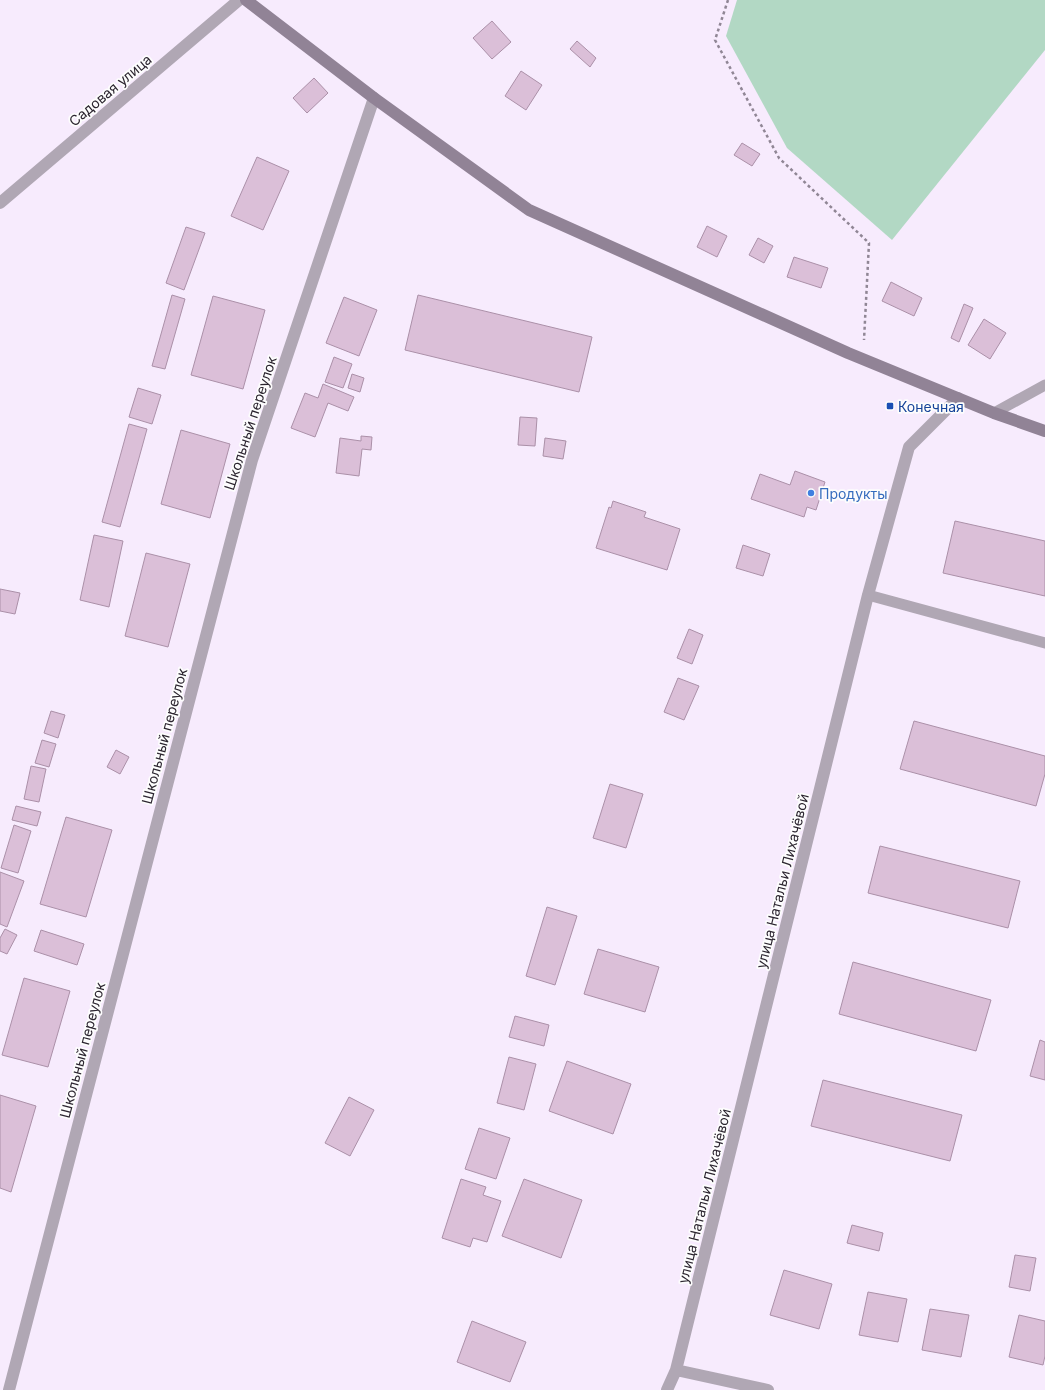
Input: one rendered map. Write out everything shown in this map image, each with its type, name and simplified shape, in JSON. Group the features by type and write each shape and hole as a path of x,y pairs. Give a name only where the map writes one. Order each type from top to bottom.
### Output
{"street":[{"name":"Садовая улица","path":"0,203 239,0"},
{"path":"246,0 374,98 529,210 863,359 994,413 1045,432"},
{"name":"Школьный переулок","path":"9,1390 252,460 374,98"},
{"name":"улица Натальи Лихачёвой","path":"667,1390 676,1370 868,595 909,447 958,398"},
{"path":"676,1370 768,1390"}],"lane":[{"path":"994,413 1045,385"},
{"path":"868,595 1045,643"}],"path":[{"path":"728,0 715,40 779,158 869,243 863,359"}],"green space":[{"path":"737,0 1045,0 1045,50 892,240 787,148 726,36"}],"building":[{"path":"492,21 511,42 492,59 473,38"},
{"path":"577,41 596,58 590,67 570,49"},
{"path":"521,71 542,85 526,110 505,96"},
{"path":"314,78 328,93 307,113 293,98"},
{"path":"742,143 760,154 752,166 734,155"},
{"path":"257,157 289,171 263,230 231,216"},
{"path":"707,226 727,236 717,257 697,247"},
{"path":"186,227 205,233 184,290 166,283"},
{"path":"758,238 773,246 764,263 749,255"},
{"path":"794,257 828,268 821,288 787,277"},
{"path":"891,282 922,298 914,316 882,301"},
{"path":"172,295 185,299 165,369 152,366"},
{"path":"418,295 592,337 579,392 405,350"},
{"path":"213,296 265,310 243,389 191,375"},
{"path":"344,297 377,310 359,356 326,343"},
{"path":"964,304 973,308 959,342 951,338"},
{"path":"984,319 1006,333 990,359 968,345"},
{"path":"334,357 352,364 343,388 325,382"},
{"path":"352,374 364,378 360,392 348,388"},
{"path":"323,384 354,397 348,411 328,403 315,437 291,428 305,393 318,398"},
{"path":"138,388 161,395 152,424 129,417"},
{"path":"520,417 537,418 535,446 518,445"},
{"path":"129,424 147,429 120,527 102,522"},
{"path":"181,430 230,444 210,518 161,504"},
{"path":"361,436 372,437 371,450 362,449 359,476 336,473 340,438 361,441"},
{"path":"545,438 566,441 563,459 543,456"},
{"path":"795,471 825,482 816,510 807,507 804,517 751,499 760,474 790,485"},
{"path":"613,501 646,512 644,517 680,529 667,570 596,548 609,507 611,508"},
{"path":"955,521 1045,541 1045,596 943,573"},
{"path":"94,535 123,541 109,607 80,600"},
{"path":"743,545 770,554 763,576 736,568"},
{"path":"146,553 190,564 168,647 125,636"},
{"path":"0,589 20,593 15,614 0,611"},
{"path":"689,629 703,635 692,664 677,658"},
{"path":"678,678 699,686 684,720 664,712"},
{"path":"51,711 65,715 58,738 44,733"},
{"path":"914,721 1045,756 1045,774 1036,806 900,769"},
{"path":"42,740 56,744 49,767 35,763"},
{"path":"116,750 129,757 120,774 107,767"},
{"path":"31,766 46,769 39,802 24,799"},
{"path":"610,784 643,794 626,848 593,838"},
{"path":"16,806 41,812 37,826 12,820"},
{"path":"66,817 112,830 86,917 40,904"},
{"path":"14,825 31,831 18,873 1,868"},
{"path":"880,846 1020,881 1008,928 868,893"},
{"path":"0,872 24,881 7,927 0,924"},
{"path":"547,907 577,916 555,985 526,976"},
{"path":"5,929 17,935 7,954 0,951 0,938"},
{"path":"41,930 84,944 77,965 34,951"},
{"path":"598,949 659,967 645,1012 584,994"},
{"path":"853,962 991,1000 976,1051 839,1014"},
{"path":"24,978 70,991 48,1067 2,1055"},
{"path":"515,1016 549,1025 544,1046 509,1037"},
{"path":"1040,1040 1045,1042 1045,1080 1030,1076"},
{"path":"509,1057 536,1064 524,1110 497,1103"},
{"path":"567,1061 631,1084 613,1134 549,1111"},
{"path":"823,1080 962,1115 950,1161 811,1126"},
{"path":"0,1095 36,1106 11,1192 0,1188"},
{"path":"349,1097 374,1110 350,1156 325,1143"},
{"path":"479,1128 510,1138 496,1179 465,1169"},
{"path":"461,1179 486,1187 483,1195 501,1201 487,1242 473,1238 470,1247 442,1238"},
{"path":"524,1179 582,1200 561,1258 502,1236"},
{"path":"852,1225 883,1233 879,1251 847,1243"},
{"path":"1015,1255 1036,1258 1030,1291 1009,1287"},
{"path":"784,1270 832,1284 819,1329 770,1315"},
{"path":"868,1292 907,1299 898,1342 859,1335"},
{"path":"930,1309 969,1315 961,1357 922,1350"},
{"path":"1019,1315 1045,1321 1045,1356 1043,1365 1009,1357"},
{"path":"472,1321 526,1342 510,1382 457,1362"}],"place":[{"name":"Конечная","path":"890,406"},
{"name":"Продукты","path":"811,493"}]}
